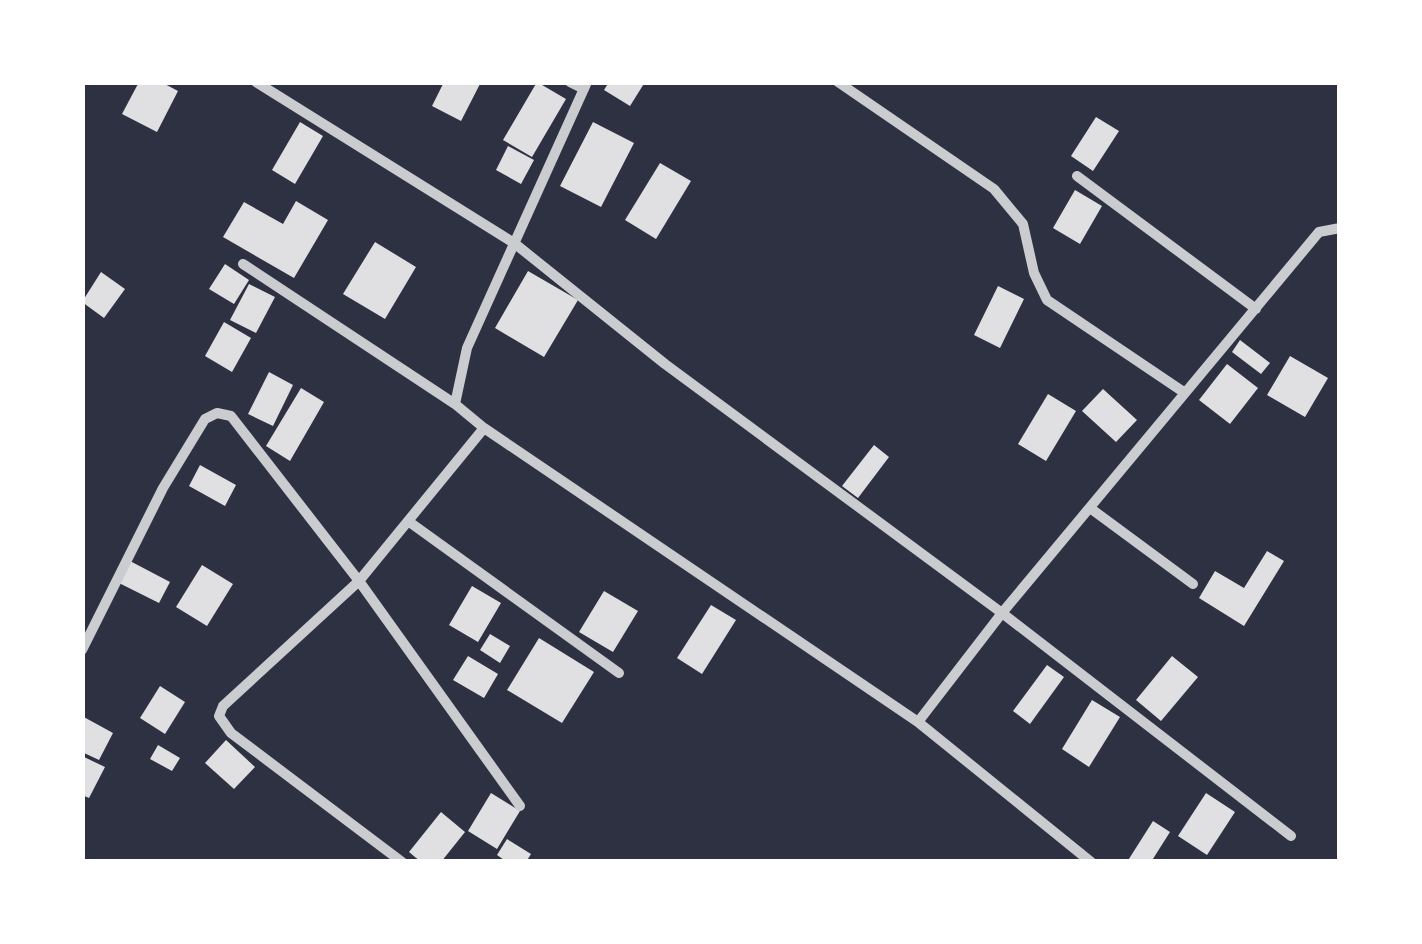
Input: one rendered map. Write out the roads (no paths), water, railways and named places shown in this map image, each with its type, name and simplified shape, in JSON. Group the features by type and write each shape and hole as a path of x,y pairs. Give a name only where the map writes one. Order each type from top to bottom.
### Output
{"street":[{"path":"256,82 514,243 666,364 1002,613 1291,836"},
{"path":"454,404 468,348 585,86 570,82"},
{"path":"838,82 994,189 1022,224 1034,273 1048,300 1185,392"},
{"path":"1077,176 1256,309"},
{"path":"918,722 1002,613 1319,232 1340,228"},
{"path":"243,264 918,722 1091,862"},
{"path":"82,650 163,488 205,419 217,413 232,416 359,581 520,806"},
{"path":"402,862 232,733 219,716 223,706 359,581 484,428"},
{"path":"1090,508 1192,584"},
{"path":"408,521 619,673"}]}
